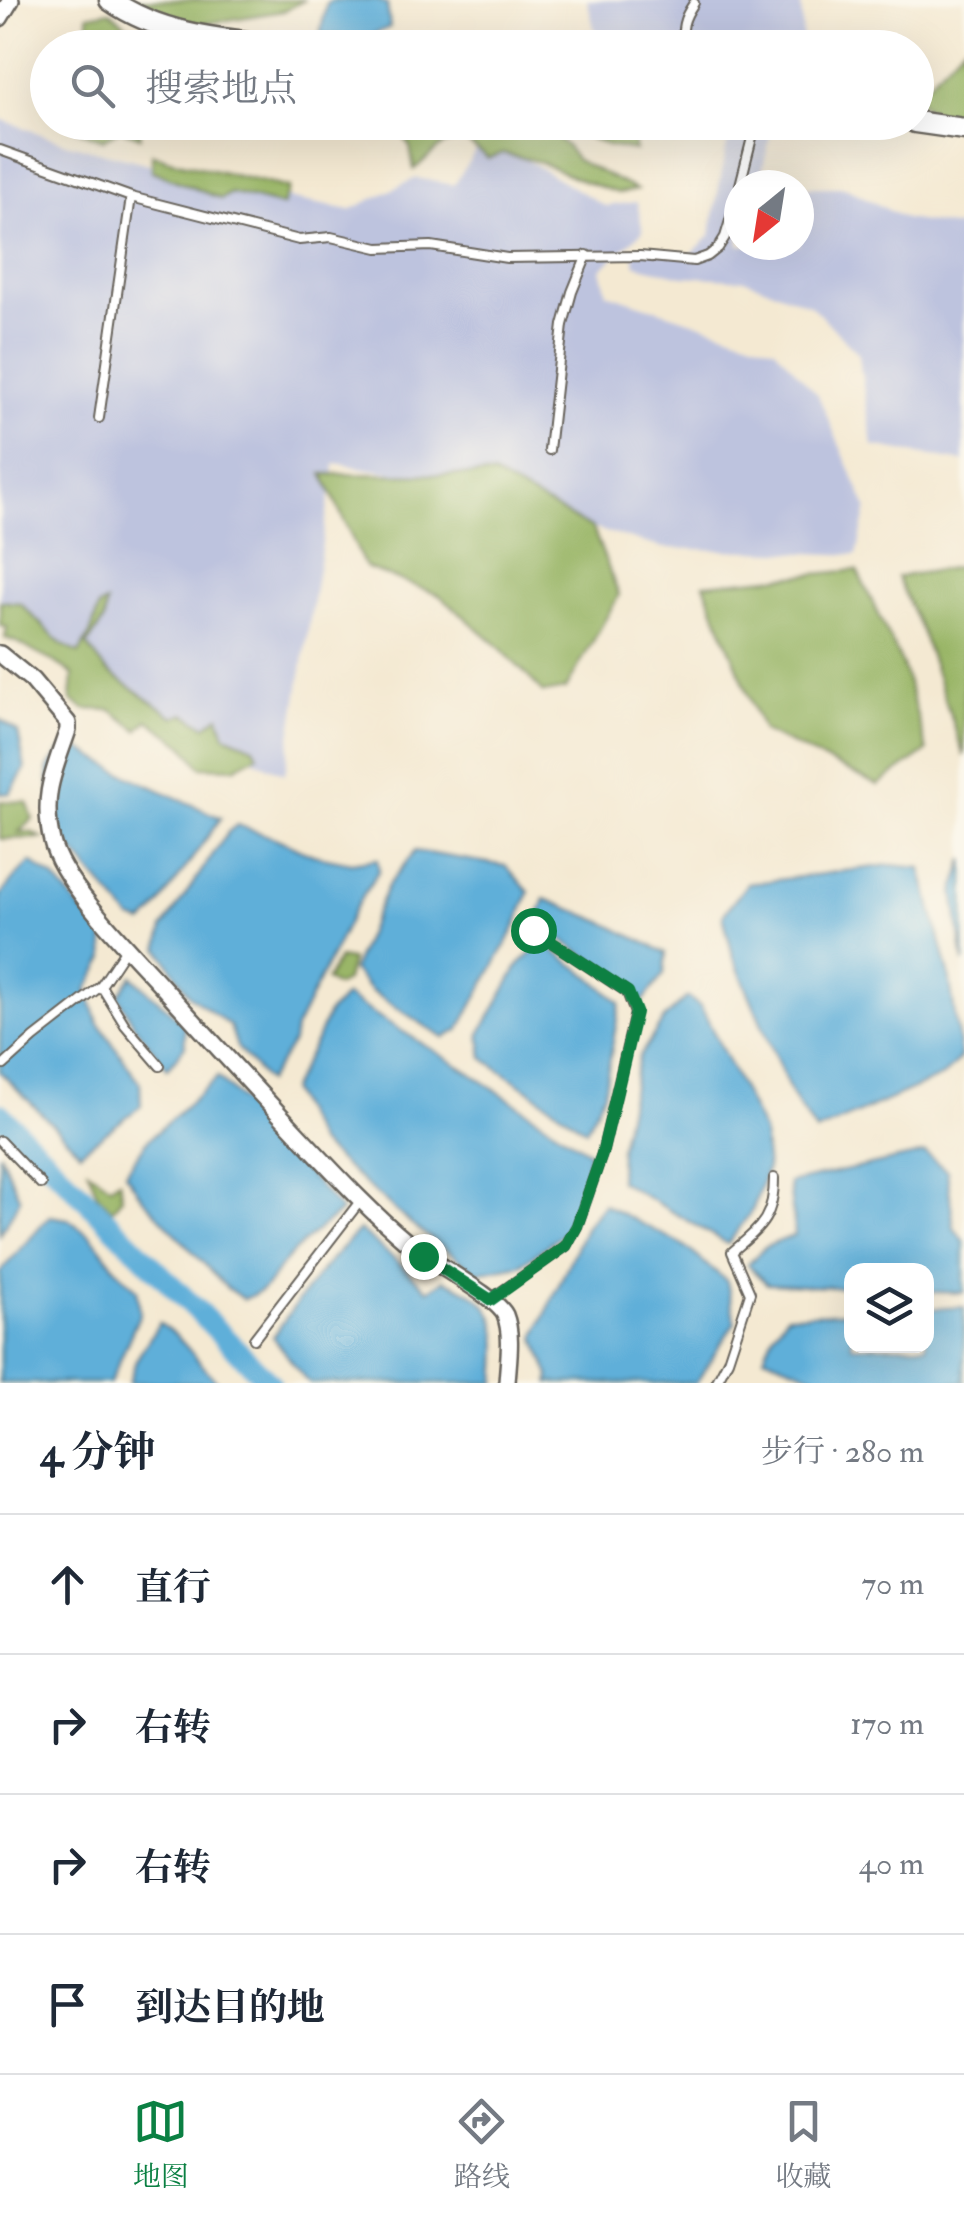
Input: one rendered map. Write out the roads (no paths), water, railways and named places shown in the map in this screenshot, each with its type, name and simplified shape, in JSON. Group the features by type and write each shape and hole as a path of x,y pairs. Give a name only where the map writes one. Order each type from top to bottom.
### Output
{"main road":[{"path":"110,0 142,18 175,30"},
{"path":"934,125 964,129"}],"street":[{"path":"0,18 11,0"},
{"path":"0,654 32,680 68,723 50,780 47,808 52,844 76,886 126,947 361,1200 423,1256 491,1300 504,1313 509,1335 507,1383"}],"lane":[{"path":"681,30 694,4"},
{"path":"744,170 752,140"},
{"path":"0,150 132,197 298,240 330,237 378,248 431,246 507,258 640,256 685,262 708,256 724,240"},
{"path":"99,418 132,197"},
{"path":"549,450 563,326 587,255"},
{"path":"491,1300 566,1246 577,1226 602,1154 636,1012 628,992 533,930"},
{"path":"4,1065 101,986 126,947"},
{"path":"101,986 124,1025 160,1066"},
{"path":"0,1140 41,1184"},
{"path":"716,1383 728,1360 750,1293 732,1252 762,1225 774,1200 774,1178"},
{"path":"254,1339 361,1200"}],"water":[{"path":"377,0 387,4 390,27 321,30 327,3"},
{"path":"0,719 18,732 25,769 10,793 0,794"},
{"path":"68,742 118,771 221,818 143,923 131,919 53,828 48,768"},
{"path":"237,825 313,855 351,863 377,859 379,870 355,908 295,1029 293,1042 267,1082 237,1047 230,1026 189,995 159,948 163,928 228,832"},
{"path":"415,851 506,866 529,892 516,926 459,1030 444,1038 371,991 352,970 388,885"},
{"path":"964,859 964,963 954,892"},
{"path":"31,862 54,878 103,935 105,958 87,990 98,1022 140,1083 141,1106 80,1152 0,1072 0,896"},
{"path":"890,865 921,868 949,974 961,1057 943,1076 816,1132 792,1096 733,956 723,915 747,884"},
{"path":"545,899 666,953 664,974 641,1004 625,982 536,923"},
{"path":"550,948 620,1003 604,1093 586,1130 483,1058 480,1034 520,963 534,951"},
{"path":"132,976 184,1024 185,1046 168,1069 134,1025 118,996"},
{"path":"345,996 589,1152 583,1190 567,1231 520,1265 478,1273 413,1226 318,1143 290,1090 328,1013"},
{"path":"687,997 701,1007 763,1131 767,1168 753,1209 728,1244 619,1181 620,1148 639,1057 664,1019"},
{"path":"218,1077 341,1211 291,1254 265,1288 243,1299 227,1288 143,1199 125,1173 148,1140"},
{"path":"0,1153 20,1199 0,1235"},
{"path":"925,1153 947,1171 954,1228 964,1241 964,1293 934,1292 934,1263 844,1263 844,1288 767,1284 747,1265 765,1247 795,1235 789,1183"},
{"path":"603,1204 683,1245 727,1281 735,1322 696,1383 549,1383 535,1337 586,1226"},
{"path":"50,1216 68,1219 91,1236 137,1289 140,1313 110,1383 0,1383 0,1272"},
{"path":"359,1230 428,1290 444,1280 478,1298 487,1308 497,1332 496,1383 310,1383 305,1379 273,1337 313,1281"},
{"path":"964,1307 964,1383 832,1383 764,1356 774,1332 787,1315 844,1312 844,1353 934,1353 934,1309"},
{"path":"159,1323 176,1335 218,1383 129,1383 136,1360"}],"waterway":[{"path":"0,1114 270,1383"}]}
